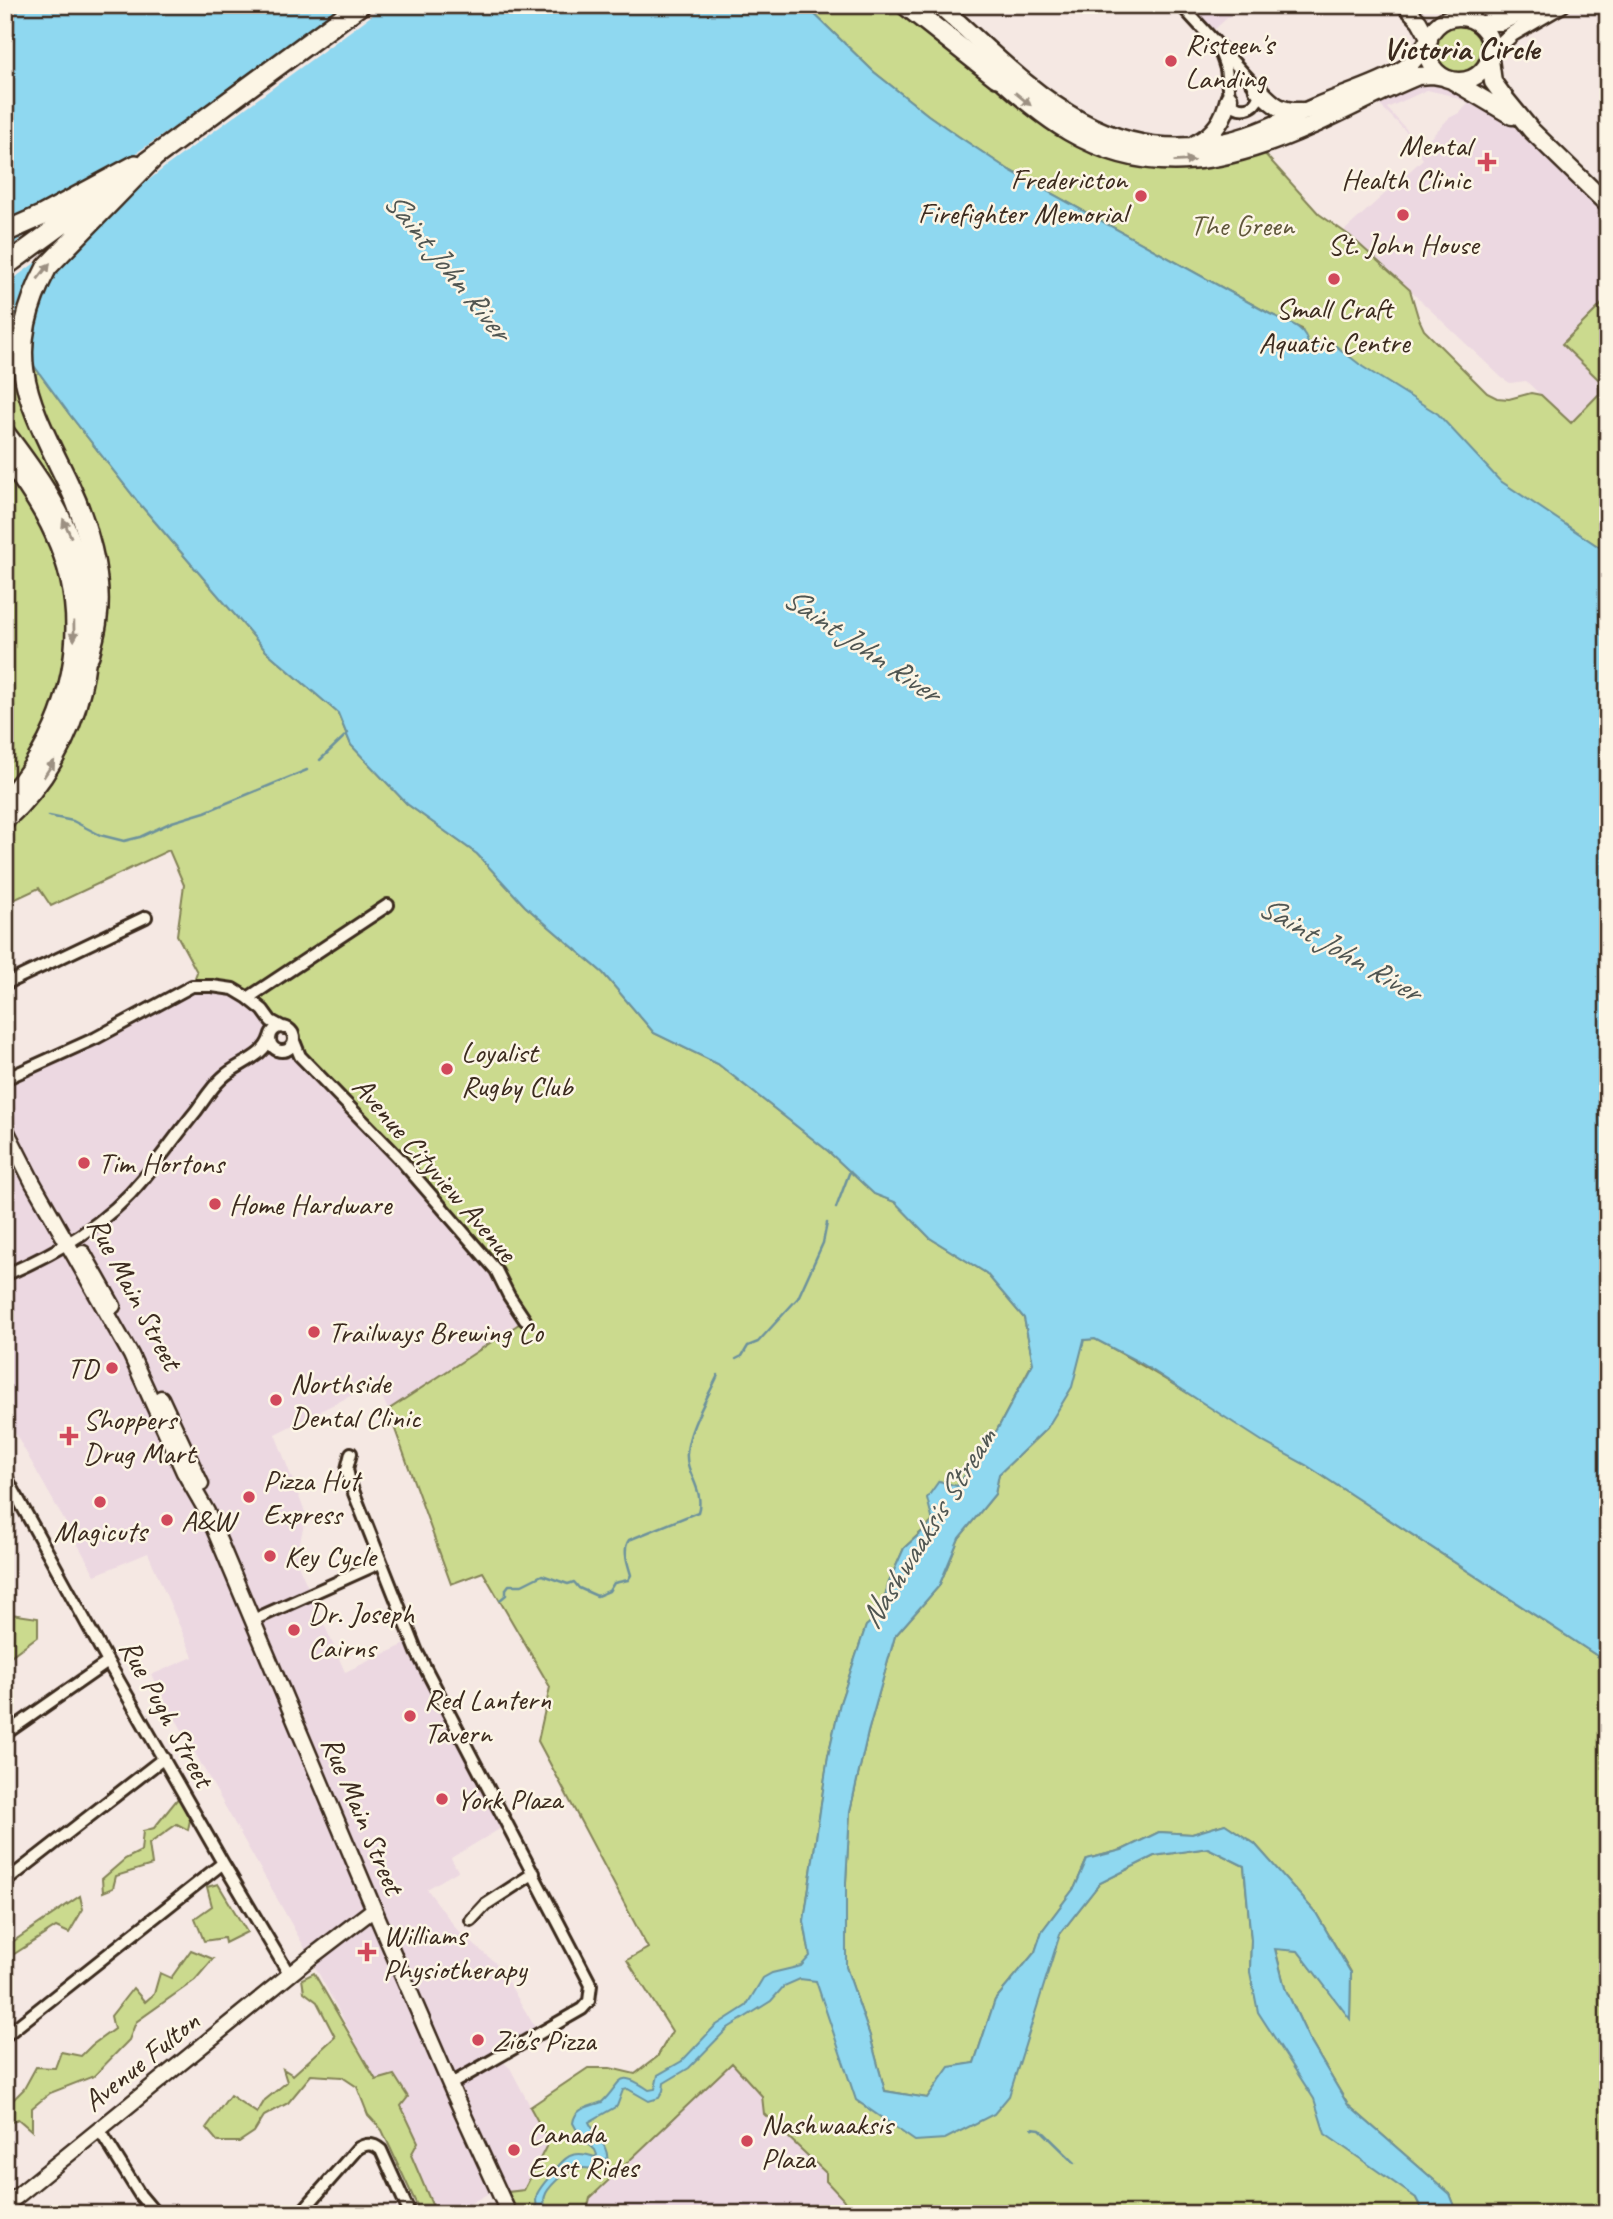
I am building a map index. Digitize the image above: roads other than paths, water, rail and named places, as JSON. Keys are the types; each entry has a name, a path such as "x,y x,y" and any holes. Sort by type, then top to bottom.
{"highway":[{"path":"5,266 360,5"},
{"path":"906,5 998,77"},
{"path":"5,232 41,216 156,155"},
{"path":"89,655 98,616 96,580 88,537 67,482 25,404 14,360 14,341 22,306 32,287 60,252 156,155"}],"main road":[{"path":"917,5 1051,121 1083,140 1117,153 1167,162 1224,158 1310,127 1382,85 1410,64 1439,24 1460,17 1477,23 1501,23 1538,5"},
{"path":"939,5 1040,93 1084,124 1134,142 1167,147 1219,143 1253,133 1307,110 1418,76 1471,79 1479,74 1490,56 1512,34 1562,5"},
{"path":"1404,5 1419,21 1429,40 1429,61 1435,70 1502,109 1531,130"},
{"path":"1466,5 1488,36 1493,82 1531,130 1608,205"},
{"path":"1472,5 1495,11 1523,5"},
{"path":"1257,88 1278,108 1287,111 1307,110"},
{"path":"1190,147 1215,130 1224,116 1229,98"},
{"path":"5,431 45,488 74,544 88,607 89,655 85,683 57,757 29,797 5,821"},
{"path":"5,457 54,534 65,567 74,624 70,674 54,729 32,767 5,800"},
{"name":"Rue Main Street","path":"5,1128 33,1183 137,1347 203,1489 207,1511 374,1909 509,2214"},
{"name":"Avenue Fulton","path":"5,2206 374,1909"}],"street":[{"path":"1181,5 1257,88 1257,102 1246,108 1238,107 1229,98 1226,71 1218,47"},
{"path":"248,998 388,905"},
{"path":"5,984 146,917"},
{"path":"5,1079 96,1038 192,986 233,989 263,1010 271,1021 293,1034 294,1041 290,1048 260,1052"},
{"path":"271,1021 271,1045 280,1051"},
{"path":"5,1275 53,1253 72,1241 128,1197 223,1077 266,1047 277,1028 284,1028"},
{"name":"Avenue Cityview Avenue","path":"294,1041 300,1056 399,1158 496,1270 525,1320"},
{"name":"Avenue Cityview Avenue","path":"280,1051 300,1056"},
{"path":"351,1453 347,1469 350,1483 418,1655 591,1985 589,2001 582,2009 451,2084"},
{"name":"Rue Pugh Street","path":"5,1475 108,1661 289,1975"},
{"path":"253,1620 380,1563"},
{"path":"7,1728 108,1661"},
{"path":"5,1882 164,1758"},
{"path":"5,2036 223,1863"},
{"path":"471,1920 485,1905 534,1873"},
{"path":"99,2129 140,2194 156,2214"},
{"path":"300,2214 357,2149 369,2144 381,2150 410,2214"}],"water":[{"path":"5,5 805,5 874,72 958,136 1009,170 1294,325 1304,333 1308,345 1336,346 1363,367 1438,414 1499,480 1608,553 1608,1663 1306,1465 1265,1443 1141,1363 1095,1339 1084,1340 1072,1387 1047,1428 999,1474 995,1494 959,1538 939,1586 895,1636 868,1732 850,1811 846,1882 846,1967 870,2036 885,2091 927,2098 949,2067 974,2063 995,2000 1035,1952 1042,1931 1075,1887 1087,1859 1122,1850 1159,1832 1192,1834 1225,1824 1255,1844 1316,1913 1351,1973 1350,2019 1298,1951 1275,1949 1285,1988 1309,2039 1348,2105 1450,2194 1458,2214 1424,2214 1416,2198 1325,2134 1314,2099 1258,2012 1250,1972 1251,1940 1244,1866 1208,1848 1154,1856 1100,1883 1060,1934 1009,2096 994,2114 945,2139 915,2141 856,2100 816,1981 800,1979 784,1986 771,2001 728,2028 689,2068 664,2083 659,2098 649,2101 628,2089 623,2090 617,2106 589,2122 604,2146 607,2162 596,2169 571,2167 545,2194 545,2207 550,2214 538,2214 537,2194 560,2163 574,2154 597,2155 580,2136 573,2123 577,2114 584,2108 602,2102 621,2080 631,2080 649,2090 655,2089 658,2075 682,2061 715,2026 746,2006 763,1978 801,1966 810,1956 804,1921 828,1756 840,1703 866,1626 880,1614 889,1582 904,1548 933,1522 927,1498 939,1481 957,1486 997,1430 1033,1363 1024,1318 986,1273 930,1238 895,1202 874,1194 828,1151 718,1064 654,1033 603,973 525,906 477,854 407,804 351,745 338,713 266,651 138,502 70,415 5,326"}],"waterway":[{"path":"320,760 348,733"},
{"path":"49,816 73,821 100,835 124,841 205,812 307,770"},
{"path":"836,1208 850,1171"},
{"path":"736,1359 742,1356 748,1346 758,1342 798,1298 823,1243 827,1223"},
{"path":"500,1600 506,1595 509,1585 522,1585 542,1575 568,1584 574,1582 579,1588 597,1596 609,1591 614,1583 628,1580 631,1575 626,1553 629,1540 698,1512 699,1496 687,1460 688,1444 718,1375"},
{"path":"1032,2128 1040,2129 1075,2163"}],"place":[{"name":"Risteen's Landing","path":"1171,61"},
{"name":"Mental Health Clinic","path":"1487,162"},
{"name":"Fredericton Firefighter Memorial","path":"1141,196"},
{"name":"St. John House","path":"1403,215"},
{"name":"Small Craft Aquatic Centre","path":"1334,279"},
{"name":"Loyalist Rugby Club","path":"447,1069"},
{"name":"Tim Hortons","path":"84,1163"},
{"name":"Home Hardware","path":"215,1204"},
{"name":"Trailways Brewing Co","path":"314,1332"},
{"name":"TD","path":"112,1368"},
{"name":"Northside Dental Clinic","path":"276,1400"},
{"name":"Shoppers Drug Mart","path":"69,1436"},
{"name":"Pizza Hut Express","path":"249,1497"},
{"name":"Magicuts","path":"100,1502"},
{"name":"A&W","path":"167,1520"},
{"name":"Key Cycle","path":"270,1556"},
{"name":"Dr. Joseph Cairns","path":"294,1630"},
{"name":"Red Lantern Tavern","path":"410,1716"},
{"name":"York Plaza","path":"442,1799"},
{"name":"Williams Physiotherapy","path":"367,1952"},
{"name":"Zio's Pizza","path":"478,2040"},
{"name":"Nashwaaksis Plaza","path":"747,2141"},
{"name":"Canada East Rides","path":"514,2150"}],"district":[{"name":"Victoria Circle","path":"1461,48"}],"park label":[{"name":"The Green","path":"1242,225"}],"water label":[{"name":"Saint John River","path":"448,265"},
{"name":"Saint John River","path":"862,644"},
{"name":"Saint John River","path":"1340,948"},
{"name":"Nashwaaksis Stream","path":"927,1528"}]}
